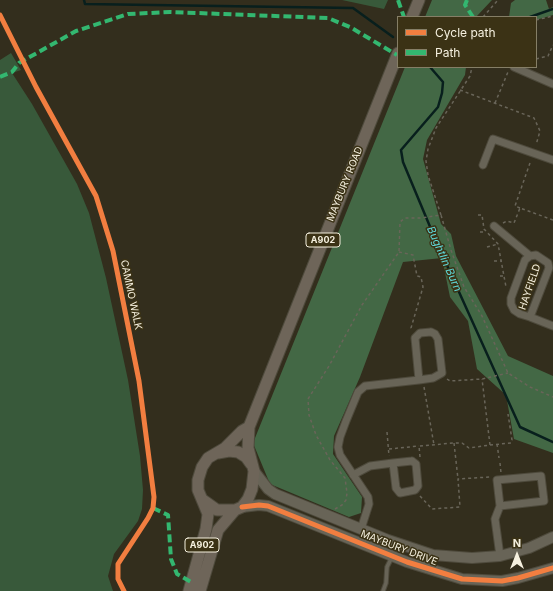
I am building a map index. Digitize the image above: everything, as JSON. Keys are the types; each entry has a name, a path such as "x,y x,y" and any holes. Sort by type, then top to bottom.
{"main road":[{"path":"412,16 419,0"},
{"name":"MAYBURY ROAD","path":"200,591 218,530 224,522 248,499 252,489 253,468 248,448 249,427 397,56"},
{"name":"MAYBURY ROAD","path":"189,591 206,529 208,514 198,490 198,480 202,467 208,458 217,453 249,427"},
{"path":"217,453 229,451 238,452 246,458 253,468"},
{"path":"203,500 217,510 238,508"}],"street":[{"path":"527,70 553,84"},
{"path":"483,165 493,139 553,160"},
{"name":"HAYFIELD","path":"494,226 530,256"},
{"name":"HAYFIELD","path":"530,317 551,260 536,255 530,256 525,260 511,298 511,304 514,310 530,317 553,326"},
{"path":"360,529 369,504 368,497 340,455 338,447 340,437 358,392 365,386 421,379 440,375 442,372 442,367 438,338 431,332 420,333 415,338 421,379"},
{"path":"353,475 370,466 392,463 412,462 416,464 418,486 415,490 400,493 396,488 392,463"},
{"name":"MAYBURY DRIVE","path":"253,468 268,489 275,494 360,529 433,555 472,558 500,556 529,548 553,537"},
{"path":"500,506 544,501 541,476 497,480 500,506 496,519 500,556"},
{"name":"MAYBURY DRIVE","path":"238,508 259,505 268,506 433,571 476,581 502,581 553,568"}],"lane":[{"path":"383,591 386,583 387,567 392,556"}],"path":[{"path":"484,16 498,0"},
{"path":"537,20 553,16"},
{"path":"537,59 548,56 553,45"},
{"path":"472,68 470,76 436,128 428,149 426,161 428,175 464,287 482,316 508,373 530,387 553,397"},
{"path":"495,103 507,73 513,68"},
{"path":"487,234 496,223 502,224 507,221 514,224 520,208 553,220"},
{"path":"478,215 482,214 485,232 498,244 505,276 506,295 511,298"},
{"path":"328,515 331,511 342,505 346,500 347,493 345,478 330,460 316,435 309,415 308,398 329,366 362,305 399,252 400,222 404,218 421,218 441,215"},
{"path":"480,232 485,232"},
{"path":"487,247 498,244"},
{"path":"399,252 413,255 417,276 421,277 423,287 410,328 415,338"},
{"path":"494,262 502,261"},
{"path":"500,276 505,276"},
{"path":"440,375 450,381 482,379 508,373"},
{"path":"421,379 434,445"},
{"path":"482,379 490,445"},
{"path":"389,448 462,443 469,448 511,443 512,440 508,414"},
{"path":"387,432 392,463"},
{"path":"415,490 432,509 460,507 454,443"},
{"path":"497,444 499,458"},
{"path":"416,464 420,457 419,446"},
{"path":"458,479 489,477 497,480"}],"green space":[{"path":"342,0 388,0 384,9"},
{"path":"432,0 492,0 477,16 425,16"},
{"path":"515,0 546,0 549,9 553,7 553,15 537,20 537,16 509,16 511,3"},
{"path":"11,53 21,70 12,73 32,104 77,184 89,213 106,278 128,380 140,456 143,490 142,509 138,521 114,554 108,576 113,591 0,591 0,60"},
{"path":"405,68 466,68 465,75 427,140 423,159 441,224 451,234 456,256 508,356 553,376 553,453 514,439 506,395 477,369 468,321 450,297 442,258 403,262 360,377 334,436 333,454 362,497 361,513 349,517 270,484 253,443"}],"waterway":[{"name":"Bughtlin Burn","path":"84,0 85,4 353,8 393,37"},
{"path":"533,16 553,9"},
{"name":"Bughtlin Burn","path":"431,68 443,82 438,107 401,150 403,162 436,241 520,427 553,442"}],"marked path":[{"path":"398,0 404,16"},
{"path":"467,0 465,5 472,16"},
{"path":"0,77 12,72 19,63 76,31 128,14 170,12 328,18 350,27 397,55"},
{"path":"153,508 168,515 171,559 177,574 191,582"}],"cycle path":[{"name":"CAMMO WALK","path":"0,15 36,87 96,196 113,251 139,381 154,497 153,508 148,518 118,564 118,579 124,591"},
{"path":"242,507 259,505 268,506 407,562 462,579 502,581 553,568"}]}
